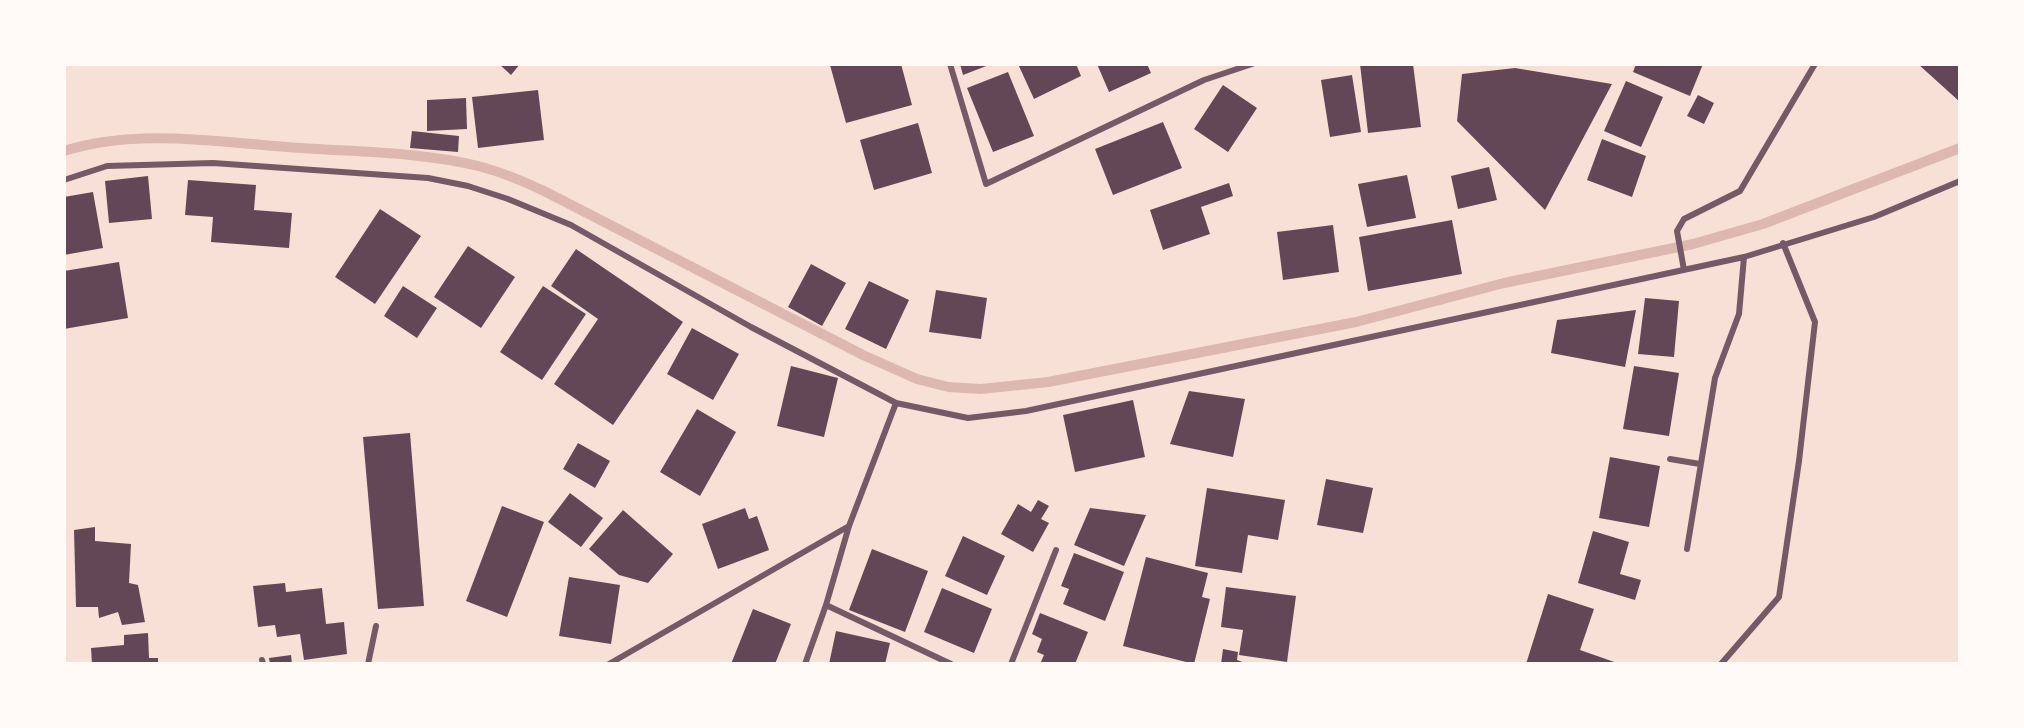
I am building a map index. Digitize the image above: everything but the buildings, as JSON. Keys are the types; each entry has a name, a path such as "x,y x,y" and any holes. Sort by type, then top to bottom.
{"street":[{"path":"950,64 986,183 1204,80 1252,64"},
{"path":"1684,270 1677,231 1684,219 1740,190 1815,64"},
{"path":"64,180 107,166 213,163 428,178 468,186 508,199 571,225 751,327 896,403 968,418 1026,411 1744,257 1874,217 1959,181"},
{"path":"1720,663 1779,597 1799,461 1815,322 1784,243"},
{"path":"1687,549 1715,378 1739,314 1744,257"},
{"path":"805,663 826,605 849,526 896,403"},
{"path":"1670,459 1700,464"},
{"path":"609,663 849,526"},
{"path":"1011,663 1056,550"},
{"path":"826,605 951,663"},
{"path":"368,663 376,626"}],"waterway":[{"path":"64,151 121,140 151,138 212,140 412,155 478,166 512,177 546,192 863,355 917,379 948,387 981,389 1048,382 1356,322 1504,283 1693,244 1763,224 1960,148"}]}
